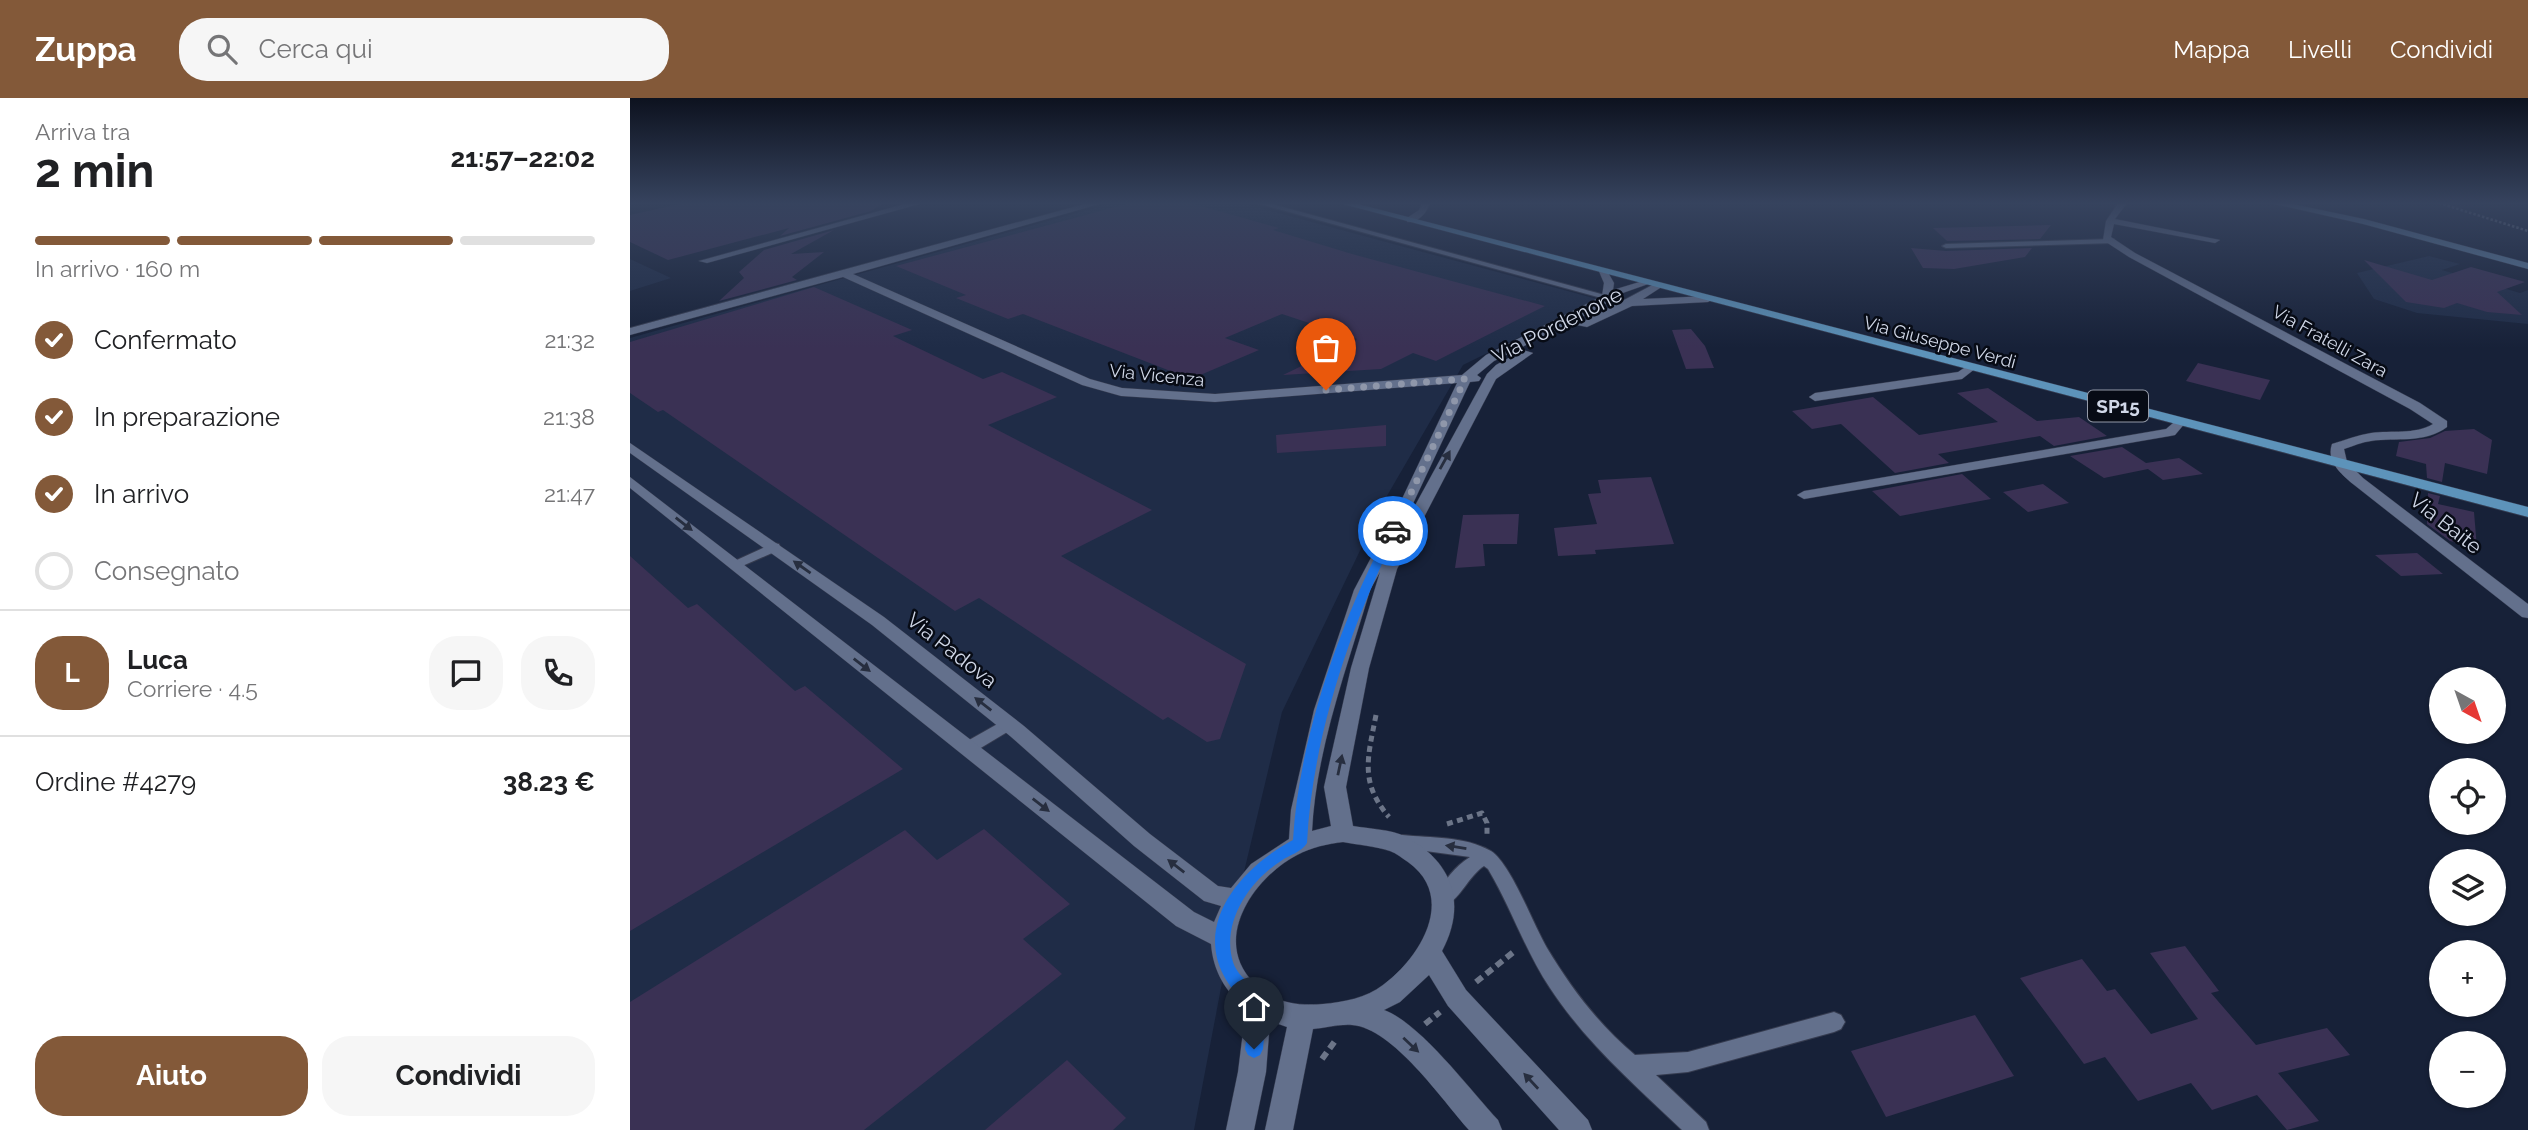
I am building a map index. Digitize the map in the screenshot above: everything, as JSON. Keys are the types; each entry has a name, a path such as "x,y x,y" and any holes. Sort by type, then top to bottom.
{"main road":[{"name":"Via Giuseppe Verdi","path":"1527,251 2528,512"}],"street":[{"path":"704,261 740,251"},
{"path":"630,332 923,251"},
{"name":"Via Fratelli Zara","path":"2129,251 2442,424 2436,430 2367,437 2337,447 2340,464"},
{"path":"2473,251 2528,266"},
{"path":"1602,271 1609,283 1607,297"},
{"name":"Via Vicenza","path":"843,273 1086,382 1121,392 1215,398 1491,377"},
{"name":"Via Pordenone","path":"1343,832 1335,787 1360,668 1389,569 1465,379 1490,358 1596,306 1607,297 1651,284"},
{"name":"Via Pordenone","path":"1300,843 1302,810 1324,710 1362,590 1491,377 1514,359 1630,303 1651,284"},
{"path":"1630,303 1708,299"},
{"path":"1815,397 1962,375 1970,368"},
{"path":"1804,495 2170,432 2179,422"},
{"name":"Via Padova","path":"630,447 878,621 1008,724 1142,840 1212,894 1234,899"},
{"name":"Via Baite","path":"2340,464 2358,481 2528,613"},
{"path":"630,481 1185,919 1222,938"},
{"path":"1343,832 1402,833 1437,875 1444,897 1443,926 1430,955 1411,979 1384,999 1352,1013 1303,1018 1279,1013 1259,1004 1238,986 1225,964 1222,938 1234,899 1252,877 1274,857 1300,843 1343,832"},
{"path":"1430,955 1457,998 1578,1130"},
{"path":"1240,1130 1252,1072 1259,1004"},
{"path":"1352,1013 1385,1023 1406,1040 1488,1130"},
{"path":"1279,1130 1303,1018"}],"lane":[{"path":"1437,251 1630,303"},
{"path":"735,564 774,547"},
{"path":"968,748 1008,724"},
{"path":"1402,833 1471,849 1494,864 1572,1007 1603,1044 1631,1066 1698,1130"},
{"path":"1444,897 1460,876 1479,859 1487,858"},
{"path":"1631,1066 1688,1062 1834,1022"}],"path":[{"path":"1377,707 1366,775 1369,793 1402,833"},
{"path":"1434,828 1482,813 1487,822 1487,858"},
{"path":"1467,976 1472,985"}],"shaded area":[{"path":"941,251 1420,251 1597,299 1463,365 1384,501 1282,712 1239,893 1194,1130 630,1130 630,338"},
{"path":"2429,256 2460,264 2442,270 2520,293 2528,290 2528,324 2417,313 2374,299 2357,273"},
{"path":"630,259 671,278 630,291"}],"building":[{"path":"649,251 701,251 668,260"},
{"path":"763,251 796,251 791,254 824,252 792,277 797,280 719,301 744,278 739,272"},
{"path":"951,251 1343,251 1545,306 1436,361 1413,353 1381,369 1283,375 1357,339 1282,314 1225,338 1259,350 1191,379 1023,314 1008,319 956,298 966,295 896,266"},
{"path":"1913,251 2030,251 2025,257 1954,269 1923,268"},
{"path":"2364,260 2432,280 2471,267 2525,282 2497,292 2522,315 2487,312 2457,303 2444,308 2406,302"},
{"path":"814,287 912,330 893,336 983,379 1002,372 1057,397 988,425 1152,510 1061,556 1246,664 1220,739 1207,742 1168,717 1163,720 979,598 955,611 663,410 658,412 630,393 630,342"},
{"path":"1691,329 1705,346 1714,368 1686,369 1672,330"},
{"path":"2198,363 2270,380 2260,400 2186,381"},
{"path":"1988,388 2037,421 2079,417 2107,436 2054,446 2040,436 1938,454 1949,463 1895,473 1841,424 1812,429 1792,411 1873,397 1919,435 1998,422 1957,393"},
{"path":"1386,425 1386,446 1277,453 1276,435"},
{"path":"2474,429 2492,440 2487,474 2445,463 2442,482 2427,478 2426,464 2396,456 2399,442 2430,438 2445,431"},
{"path":"2122,447 2146,463 2179,458 2203,474 2163,480 2148,469 2104,478 2070,456"},
{"path":"1962,474 1991,499 1900,516 1872,491"},
{"path":"1651,477 1674,544 1595,550 1596,554 1558,556 1554,528 1597,524 1588,494 1601,493 1598,480"},
{"path":"2043,484 2069,503 2028,512 2003,492"},
{"path":"2428,493 2440,496 2438,504 2474,512 2477,548 2450,541 2427,524"},
{"path":"1519,514 1517,544 1483,544 1485,566 1455,568 1463,515"},
{"path":"2417,553 2443,574 2401,576 2375,555"},
{"path":"630,556 688,608 697,604 795,691 805,686 903,769 630,931"},
{"path":"984,829 1070,904 1023,939 1062,974 864,1130 630,1130 630,1002 905,830 937,860"},
{"path":"2185,946 2219,991 2211,993 2256,1045 2327,1028 2350,1055 2278,1073 2319,1121 2287,1130 2257,1095 2212,1110 2191,1083 2138,1101 2105,1057 2084,1064 2020,978 2082,959 2107,991 2115,989 2151,1034 2198,1019 2150,953"},
{"path":"1975,1015 2014,1076 1886,1117 1851,1051"},
{"path":"1067,1060 1126,1118 1113,1130 985,1130"}],"way so far":[{"path":"1326,390 1465,379 1393,531"}],"route":[{"path":"1254,1049 1259,1004 1238,986 1225,964 1222,938 1226,919 1234,899 1252,877 1274,857 1300,843 1302,810 1324,710 1362,590 1393,531"}]}
